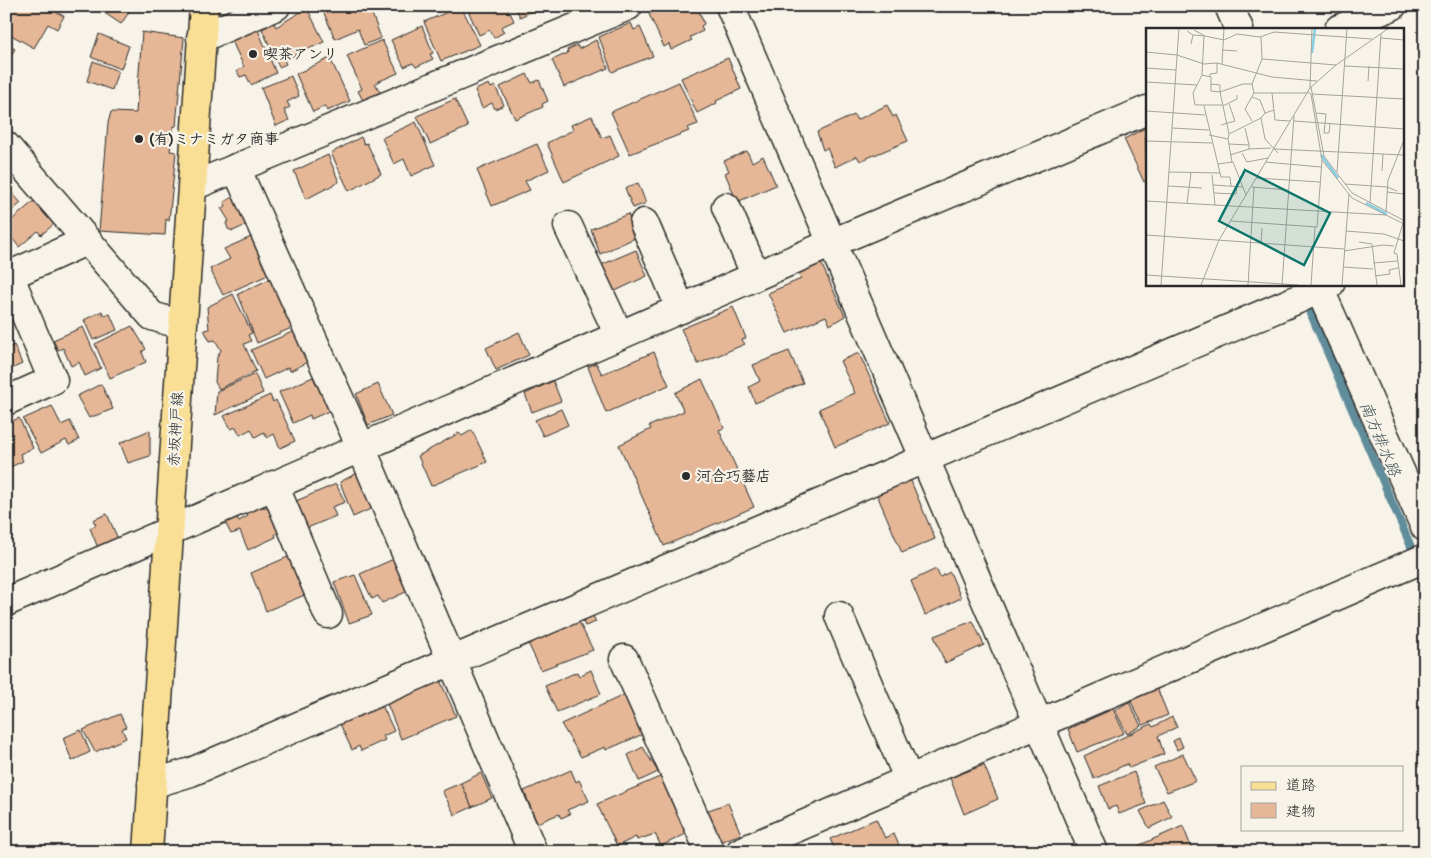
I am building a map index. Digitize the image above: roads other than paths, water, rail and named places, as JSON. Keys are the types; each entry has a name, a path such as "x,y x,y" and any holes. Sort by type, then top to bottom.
{"main road":[{"name":"赤坂神戸線","path":"148,852 204,6"}],"street":[{"path":"202,38 276,6"},
{"path":"193,186 628,6"},
{"path":"730,6 926,456 1094,852"},
{"path":"1229,6 1239,28"},
{"path":"1341,28 1392,6"},
{"path":"6,602 832,243 1146,110"},
{"path":"6,146 152,316 182,325"},
{"path":"236,168 361,447 533,852"},
{"path":"726,207 756,276"},
{"path":"644,223 681,309"},
{"path":"568,226 619,335"},
{"path":"6,401 53,380 8,276 86,241"},
{"path":"152,784 191,772 926,456 1325,287 1425,527"},
{"path":"274,485 328,614"},
{"path":"740,852 1413,564"},
{"path":"839,616 909,780"},
{"path":"624,659 710,852"}],"waterway":[{"name":"南方排水路","path":"1309,310 1425,579"}],"place":[{"name":"喫茶アンリ","path":"253,54"},
{"name":"(有)ミナミガタ商事","path":"139,139"},
{"name":"河合巧藝店","path":"686,476"}]}
